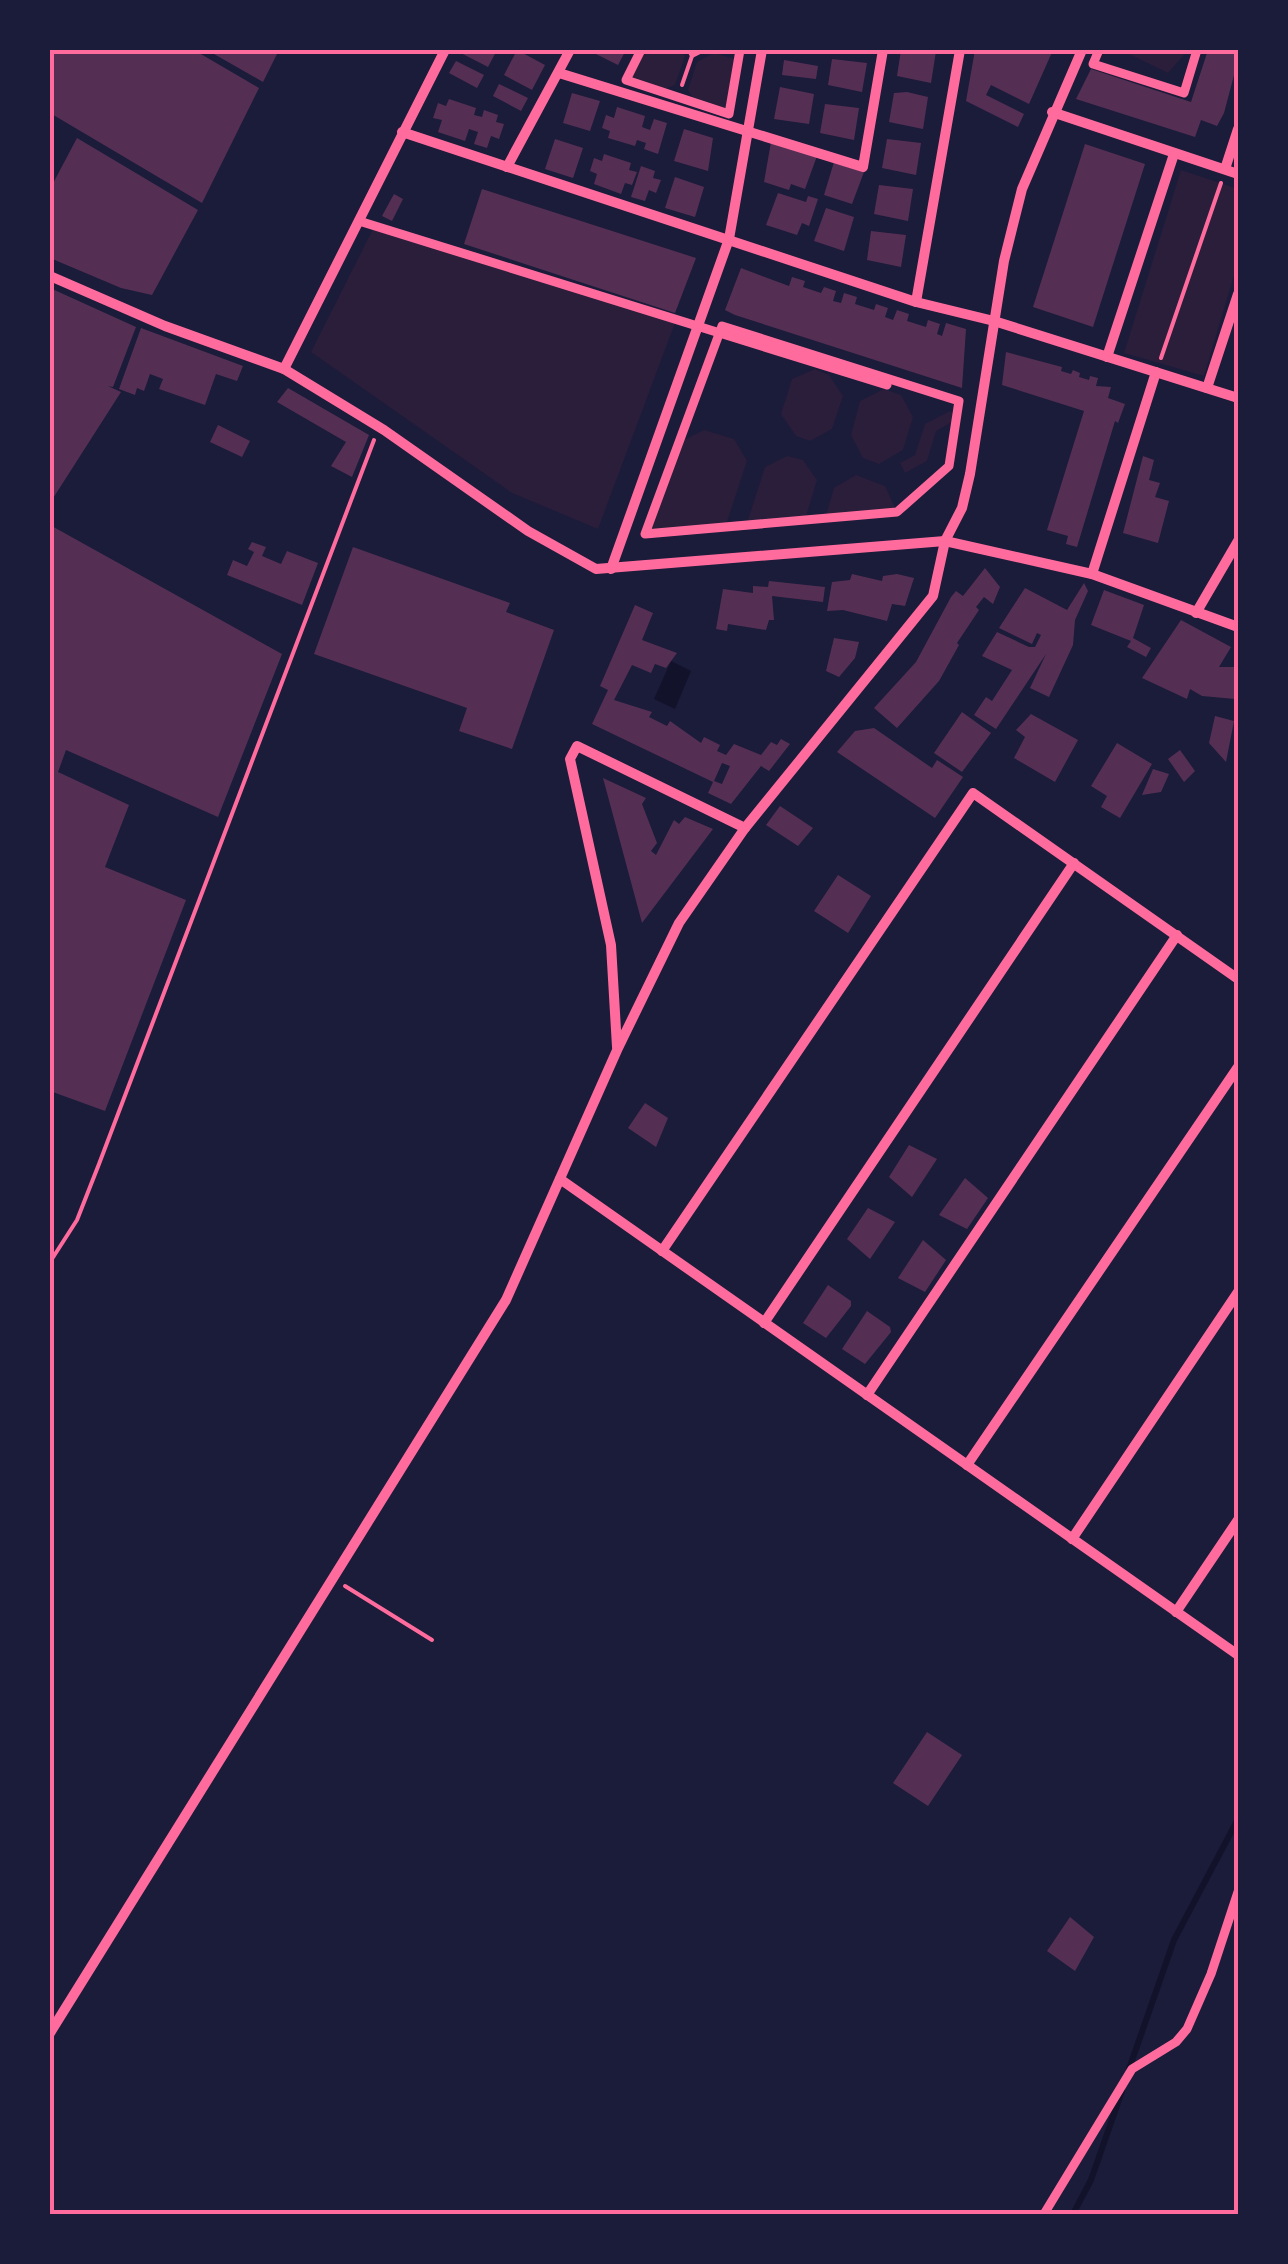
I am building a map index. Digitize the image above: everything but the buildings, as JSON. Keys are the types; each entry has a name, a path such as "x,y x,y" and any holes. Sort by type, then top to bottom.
{"street":[{"path":"284,369 445,50"},
{"path":"507,167 570,50"},
{"path":"642,50 626,80 729,114 740,50"},
{"path":"611,569 729,239 762,50"},
{"path":"558,73 863,167 883,50"},
{"path":"916,302 960,50"},
{"path":"50,2033 506,1300 618,1048 679,923 744,828 933,596 945,542 962,508 1022,189 1082,50"},
{"path":"1099,50 1092,64 1184,94 1198,50"},
{"path":"1052,112 1238,174"},
{"path":"1226,170 1238,128"},
{"path":"402,132 916,302 994,322 1238,398"},
{"path":"1107,357 1174,154"},
{"path":"360,221 981,414"},
{"path":"50,276 164,326 284,369 379,427 528,532 596,569 945,542 1092,574 1238,627"},
{"path":"1207,388 1238,294"},
{"path":"719,333 646,534 897,512 949,466 958,407"},
{"path":"1092,574 1156,372"},
{"path":"1196,613 1238,542"},
{"path":"618,1048 611,945 570,759 577,746 744,828"},
{"path":"662,1251 974,794 1238,979"},
{"path":"764,1323 1074,863"},
{"path":"868,1395 1176,935"},
{"path":"968,1465 1238,1068"},
{"path":"560,1179 1238,1656"},
{"path":"1072,1539 1238,1292"},
{"path":"1176,1612 1238,1520"},
{"path":"1044,2214 1134,2066 1173,2044 1187,2029 1211,1974 1238,1892"}],"path":[{"path":"688,50 692,56 704,50"},
{"path":"1156,372 1226,170"},
{"path":"50,1262 77,1220 100,1164 379,427"},
{"path":"333,1578 432,1640"}],"shaded area":[{"path":"641,50 680,50 685,56 675,85 659,91 626,80"},
{"path":"1121,50 1188,50 1168,73"},
{"path":"714,53 738,60 729,114 696,103 688,90 697,62"},
{"path":"1181,170 1238,189 1238,262 1204,376 1124,353"},
{"path":"373,229 675,323 598,529 512,493 311,352"},
{"path":"815,369 829,375 843,396 832,429 810,441 796,436 781,414 792,379"},
{"path":"884,389 901,395 913,417 903,450 879,464 863,458 851,435 860,401"},
{"path":"950,411 959,418 936,431 927,461 905,473 900,463 915,455 925,424"},
{"path":"704,430 734,439 747,461 725,528 646,534 680,442"},
{"path":"787,456 803,460 817,480 805,520 746,526 765,467"},
{"path":"856,475 885,486 897,512 825,519 834,488"},
{"path":"671,661 691,671 675,709 654,699"}],"waterway":[{"path":"1129,2069 1174,1940 1238,1819"},
{"path":"1073,2214 1091,2180 1122,2091"}]}
